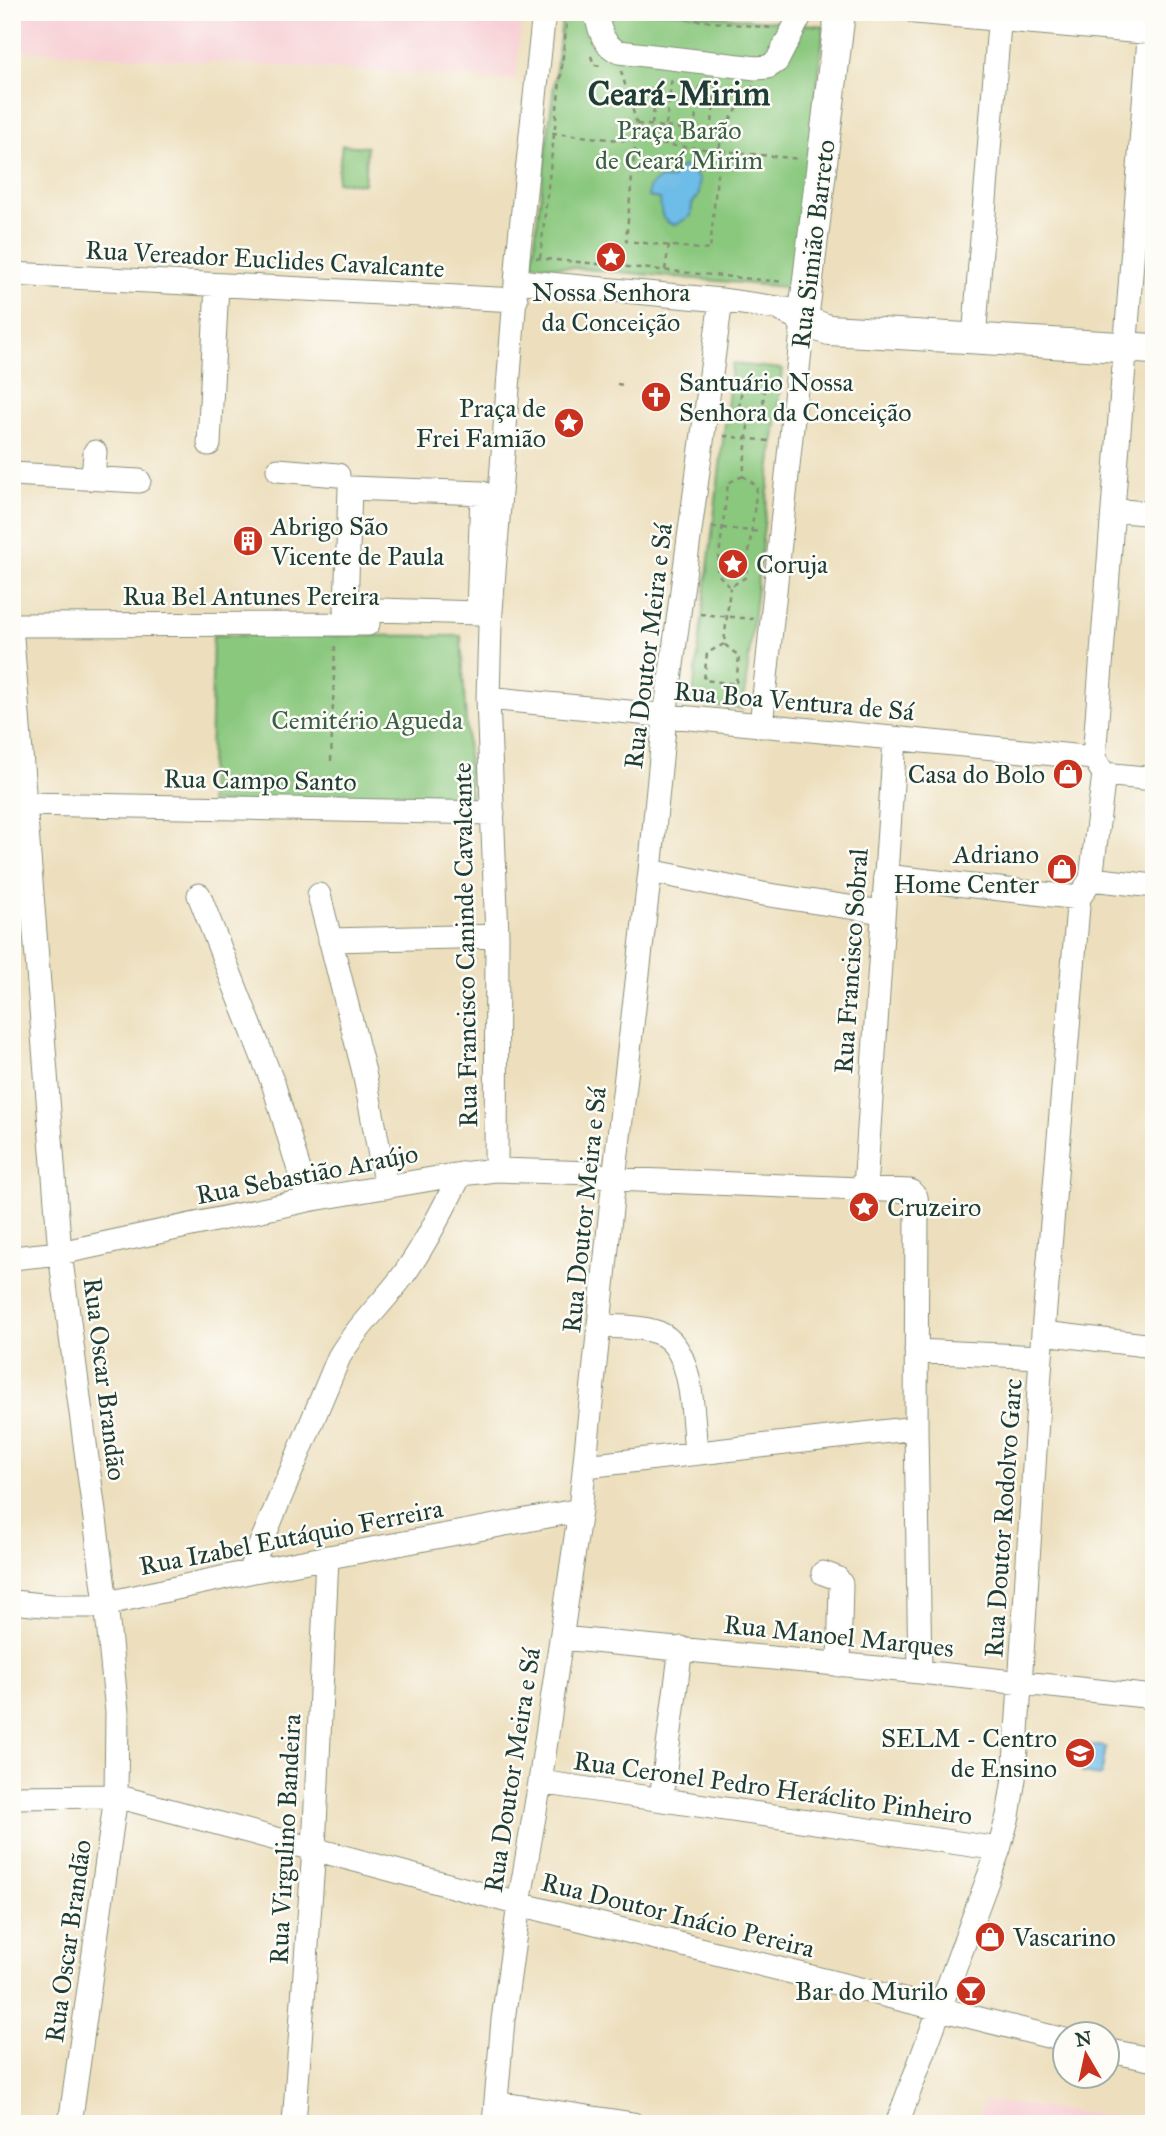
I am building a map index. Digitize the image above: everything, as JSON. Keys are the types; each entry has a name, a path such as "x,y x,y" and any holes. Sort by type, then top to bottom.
{"main road":[{"name":"Rua Simião Barreto","path":"795,313 840,14"},
{"path":"795,313 975,330 1140,340"}],"street":[{"name":"Rua Francisco Caninde Cavalcante","path":"496,1170 497,936 488,698 490,624 516,290 544,12"},
{"path":"595,12 604,39 610,48 619,52 757,68 768,67 777,61 798,18 840,14"},
{"path":"915,12 1152,26"},
{"path":"975,330 1000,17"},
{"name":"Rua Doutor Rodolvo Garc","path":"897,2124 999,1849 1014,1779 1043,1333 1099,766 1113,510 1140,340 1152,26"},
{"name":"Rua Vereador Euclides Cavalcante","path":"12,274 217,285 516,290 721,300 795,313"},
{"path":"209,444 217,285"},
{"name":"Rua Doutor Meira e Sá","path":"495,2114 503,2020 519,1904 540,1782 586,1466 614,1179 665,716 721,300"},
{"name":"Rua Simião Barreto","path":"761,726 791,443 795,313"},
{"path":"93,478 95,452"},
{"path":"278,470 344,482 482,494 478,613 346,609 344,482"},
{"path":"12,474 139,481"},
{"path":"344,482 500,485"},
{"path":"332,624 344,482"},
{"path":"1113,510 1154,514"},
{"name":"Rua Bel Antunes Pereira","path":"12,625 490,624"},
{"name":"Rua Oscar Brandão","path":"12,638 60,1253 106,1604 117,1712 117,1796 70,2124"},
{"name":"Rua Boa Ventura de Sá","path":"488,698 895,738 1099,766 1154,779"},
{"name":"Rua Francisco Sobral","path":"865,1188 895,738"},
{"name":"Rua Campo Santo","path":"25,804 493,813"},
{"path":"650,871 763,894 882,912"},
{"path":"885,876 1085,888 1154,886"},
{"path":"199,895 274,1086 308,1200"},
{"path":"318,895 364,1072 386,1187"},
{"path":"330,940 497,936"},
{"name":"Rua Sebastião Araújo","path":"12,1258 60,1253 308,1200 496,1170 593,1173 614,1179 904,1190 914,1194 917,1205 916,1351"},
{"path":"249,1572 339,1357 354,1333 414,1260 461,1174"},
{"path":"600,1326 651,1331 674,1343 680,1352 689,1383 696,1452"},
{"path":"1043,1333 1154,1346"},
{"path":"920,1672 916,1351 1041,1357"},
{"path":"586,1466 916,1428"},
{"name":"Rua Izabel Eutáquio Ferreira","path":"12,1602 75,1607 106,1604 249,1572 580,1510"},
{"name":"Rua Virgulino Bandeira","path":"294,2124 314,1849 327,1557"},
{"path":"823,1573 837,1578 841,1584 839,1665"},
{"name":"Rua Manoel Marques","path":"561,1638 1154,1697"},
{"path":"661,1799 681,1648"},
{"name":"Rua Ceronel Pedro Heráclito Pinheiro","path":"540,1782 999,1849"},
{"name":"Rua Doutor Inácio Pereira","path":"12,1797 117,1796 519,1904 1050,2037"},
{"path":"1120,2053 1154,2060"},
{"path":"495,2114 633,2124"}],"path":[{"path":"568,12 540,258 788,282"},
{"path":"616,12 798,18"},
{"path":"620,68 636,124 626,241 669,246 710,250 721,134 755,82"},
{"path":"652,125 659,72"},
{"path":"666,127 672,73"},
{"path":"624,82 629,75"},
{"path":"694,130 700,76"},
{"path":"711,132 717,78"},
{"path":"636,124 721,134"},
{"path":"554,133 803,159"},
{"path":"665,270 669,246"},
{"path":"617,384 623,385"},
{"path":"741,388 764,390 762,409 749,416 739,408 741,388"},
{"path":"743,475 749,416"},
{"path":"703,434 791,443"},
{"path":"724,644 730,587 717,573 722,528 728,483 743,475"},
{"path":"730,587 746,578 752,531 757,486 743,475"},
{"path":"691,524 781,535"},
{"path":"679,612 772,621"},
{"path":"331,761 335,635 332,624"},
{"path":"724,644 738,656 736,684 704,680 707,653 724,644"}],"shaded area":[{"path":"12,12 523,12 515,80 12,50"},
{"path":"984,2101 1147,2120 1146,2124 975,2124"}],"green space":[{"name":"Praça Barão de Ceará Mirim","path":"563,12 673,12 824,26 795,288 532,264"},
{"path":"342,145 367,147 364,184 337,182"},
{"path":"732,364 782,369 743,709 692,704"},
{"name":"Cemitério Agueda","path":"213,635 461,636 471,808 209,802"}],"water":[{"path":"684,166 690,167 699,180 699,195 692,204 691,216 675,225 664,219 660,199 648,197 649,187 659,179 672,179 674,172"},
{"path":"1086,1744 1106,1747 1101,1776 1082,1773"}],"place":[{"name":"Nossa Senhora da Conceição","path":"611,257"},
{"name":"Santuário Nossa Senhora da Conceição","path":"656,397"},
{"name":"Praça de Frei Famião","path":"569,423"},
{"name":"Abrigo São Vicente de Paula","path":"248,541"},
{"name":"Coruja","path":"733,564"},
{"name":"Casa do Bolo","path":"1068,774"},
{"name":"Adriano Home Center","path":"1062,869"},
{"name":"Cruzeiro","path":"864,1207"},
{"name":"SELM - Centro de Ensino","path":"1080,1753"},
{"name":"Vascarino","path":"990,1937"},
{"name":"Bar do Murilo","path":"971,1991"}],"district":[{"name":"Ceará-Mirim","path":"679,93"}]}
